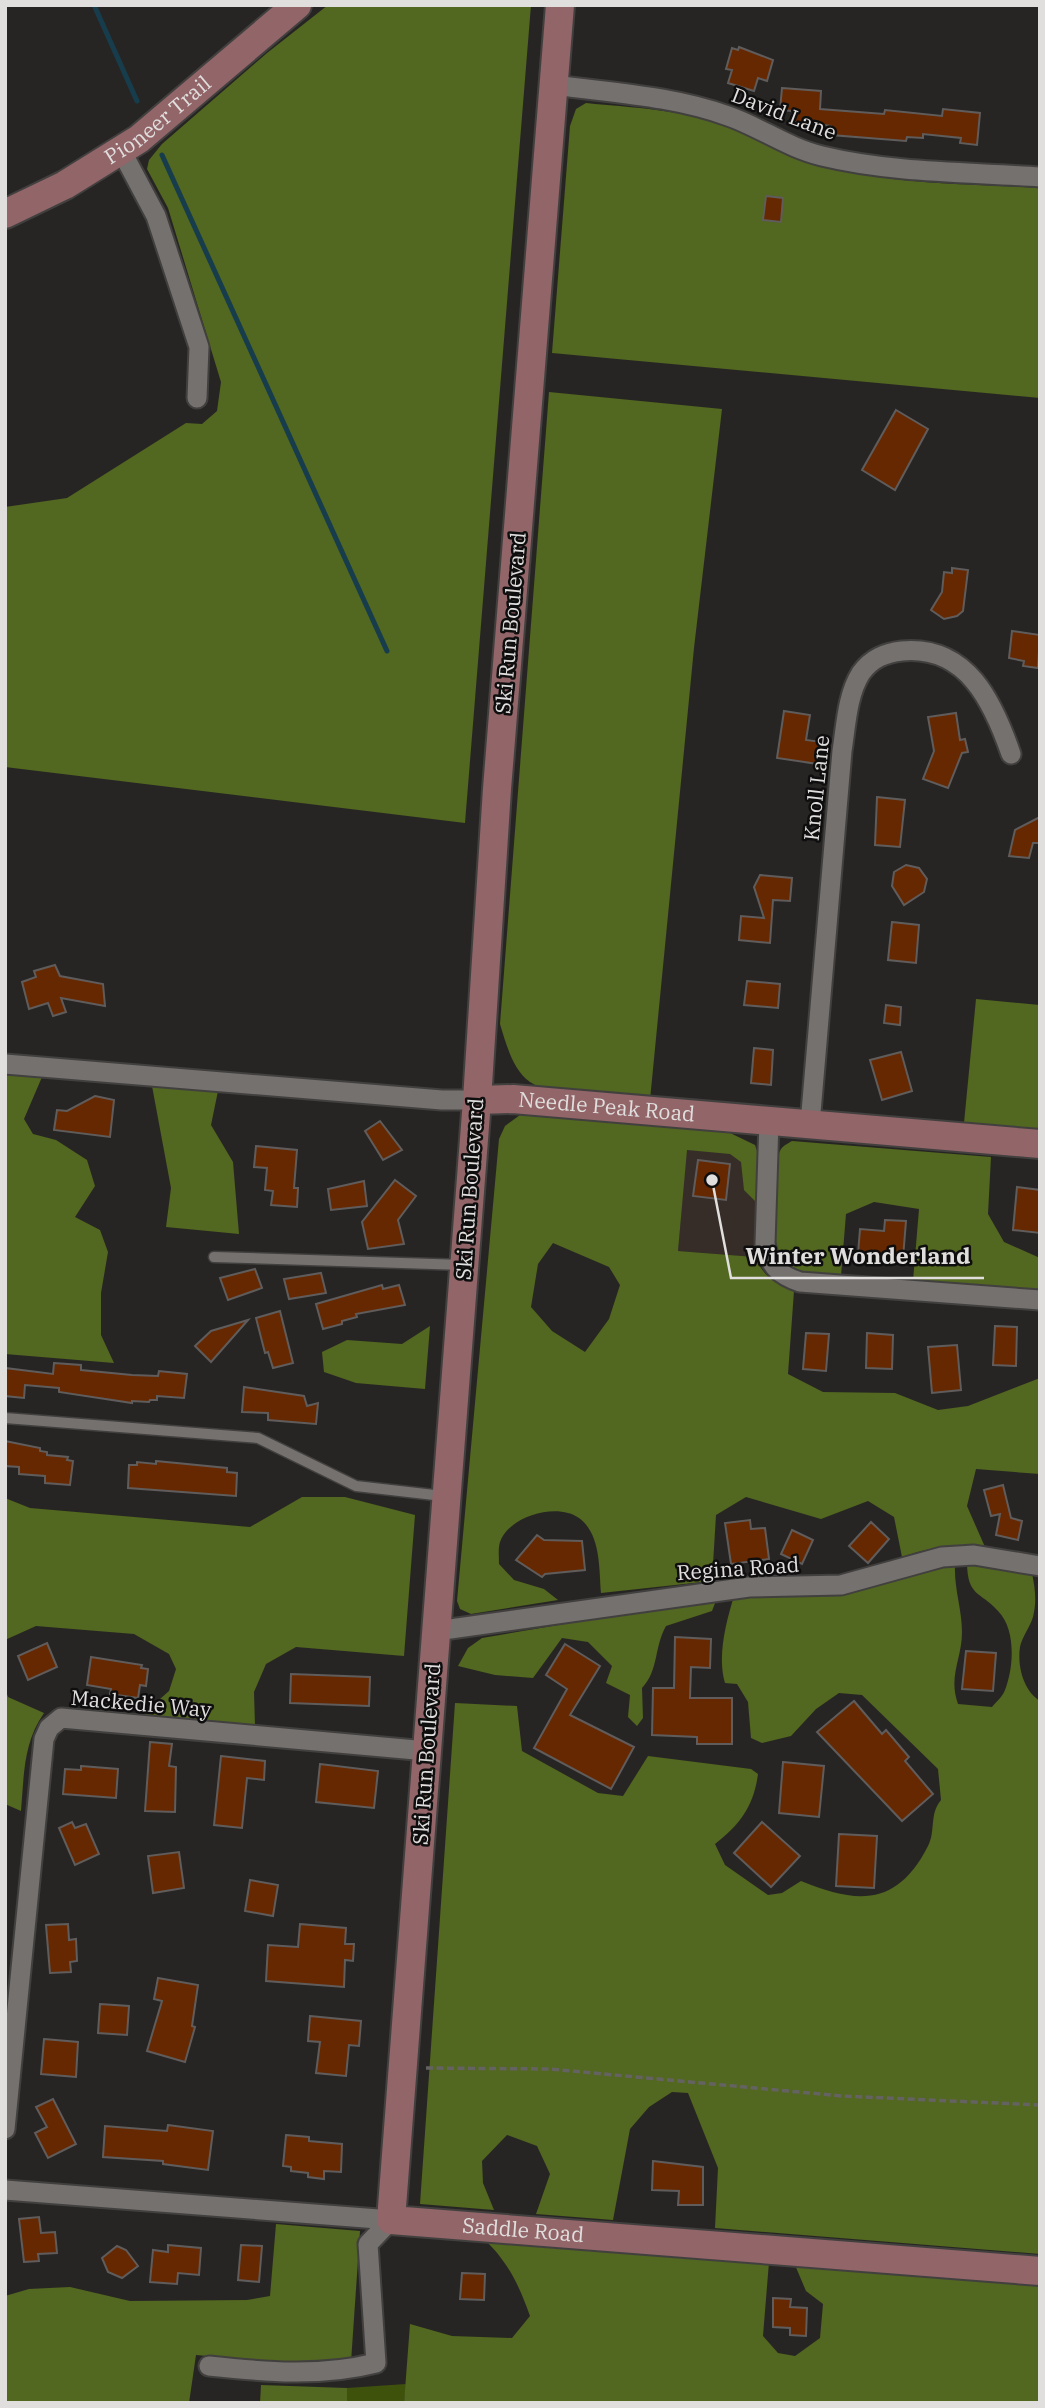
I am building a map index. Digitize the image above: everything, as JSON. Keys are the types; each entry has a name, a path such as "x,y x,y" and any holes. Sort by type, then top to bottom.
{"street":[{"name":"Pioneer Trail","path":"5,214 65,185 121,152 161,123 297,5"},
{"name":"Ski Run Boulevard","path":"391,2220 477,1100 498,775 560,5"},
{"name":"David Lane","path":"555,85 678,102 730,116 774,138 821,156 872,164 1040,177"},
{"path":"121,152 156,216 199,347 197,398"},
{"name":"Knoll Lane","path":"810,1124 842,751 849,704 862,673 883,653 917,650 946,656 972,674 978,683 996,711 1011,754"},
{"name":"Needle Peak Road","path":"5,1064 442,1100 513,1099 1040,1144"},
{"path":"769,1121 765,1244 768,1259 781,1275 800,1282 1040,1300"},
{"name":"Regina Road","path":"436,1631 708,1591 749,1587 841,1585 942,1557 974,1555 1040,1566"},
{"name":"Mackedie Way","path":"5,2129 36,1796 44,1739 49,1728 61,1718 427,1751"},
{"name":"Saddle Road","path":"5,2190 1040,2271"},
{"path":"209,2367 268,2373 342,2372 376,2363 368,2244 391,2220"}],"lane":[{"path":"215,1257 464,1265"},
{"path":"5,1418 258,1438 356,1486 447,1496"}],"path":[{"path":"403,2067 550,2069 842,2096 1040,2105"}],"shaded area":[{"path":"688,1130 728,1132 755,1145 759,1157 755,1257 678,1251"}],"green space":[{"path":"328,5 531,5 465,823 5,767 5,507 67,498 186,423 202,424 217,411 221,382 168,208 147,169 149,160 162,144 267,53"},
{"path":"586,103 694,116 810,161 863,174 938,183 1040,188 1040,398 552,353 570,126 576,109"},
{"path":"549,392 722,409 694,648 650,1100 554,1091 530,1082 514,1063 500,1024"},
{"path":"976,999 1040,1005 1040,1129 964,1123"},
{"path":"5,1074 42,1077 24,1119 33,1134 56,1140 87,1160 95,1186 75,1217 100,1230 108,1252 101,1293 101,1335 114,1363 5,1354"},
{"path":"152,1086 218,1091 211,1125 233,1162 239,1234 166,1227 171,1188"},
{"path":"520,1115 728,1132 755,1145 759,1157 757,1203 744,1190 741,1162 730,1154 687,1150 678,1251 755,1257 770,1278 794,1291 788,1374 823,1392 895,1393 938,1410 968,1406 1040,1378 1040,1474 976,1469 967,1506 985,1547 943,1547 902,1557 894,1517 868,1501 821,1519 746,1497 716,1515 712,1581 601,1593 595,1542 586,1525 570,1513 547,1512 523,1519 505,1533 499,1544 499,1564 514,1580 544,1589 558,1600 471,1614 460,1609 457,1601 499,1139 505,1126","holes":["553,1243 609,1267 620,1285 609,1319 585,1352 552,1331 531,1307 538,1264"]},
{"path":"792,1141 991,1157 988,1214 1004,1242 1040,1258 1040,1291 913,1281 919,1209 874,1202 846,1214 841,1276 807,1273 788,1267 777,1245 773,1193 780,1151"},
{"path":"430,1326 425,1389 356,1383 324,1372 322,1352 347,1340 402,1344"},
{"path":"302,1497 345,1497 415,1515 404,1656 296,1647 266,1664 254,1692 255,1726 142,1715 169,1691 176,1669 169,1654 134,1634 36,1626 5,1640 5,1498 30,1508 250,1527"},
{"path":"967,1564 1032,1573 1035,1589 1033,1617 1021,1643 1019,1655 1026,1685 1040,1701 1040,2254 715,2228 718,2168 688,2093 672,2092 649,2107 630,2129 613,2220 536,2214 550,2174 537,2146 507,2135 482,2161 483,2183 494,2210 420,2204 455,1703 517,1706 522,1751 598,1793 623,1796 648,1756 751,1769 758,1774 749,1805 739,1822 715,1844 725,1865 768,1895 782,1893 801,1881 840,1894 874,1895 889,1890 903,1880 916,1866 928,1846 935,1811 941,1800 938,1769 862,1695 839,1693 816,1709 791,1736 762,1743 751,1738 748,1702 737,1684 725,1683 723,1673 724,1640 731,1606 734,1596 851,1592 955,1565 962,1632 955,1694 958,1704 992,1707 1005,1690 1012,1649 1004,1619 973,1588"},
{"path":"717,1598 712,1611 666,1626 651,1674 642,1688 643,1718 637,1726 628,1717 630,1695 606,1683 612,1666 588,1642 562,1638 533,1678 495,1675 458,1666 468,1648 482,1638"},
{"path":"5,1688 8,1697 44,1713 28,1748 21,1811 5,1804"},
{"path":"276,2224 360,2231 351,2362 265,2361 196,2355 189,2403 5,2403 5,2296 29,2289 70,2287 130,2301 247,2300 270,2296"},
{"path":"484,2239 769,2262 763,2336 778,2353 795,2356 820,2338 823,2304 806,2291 795,2265 1040,2284 1040,2403 404,2403 410,2324 452,2336 512,2338 530,2316 512,2274"},
{"path":"406,2384 404,2403 347,2403 347,2388"},
{"path":"261,2385 347,2388 347,2403 260,2403"}],"building":[{"path":"739,47 773,60 767,81 758,78 754,91 728,83 732,70 726,69 732,48 738,50"},
{"path":"782,88 821,91 820,109 884,114 885,110 942,116 943,109 980,113 977,145 960,143 961,138 923,134 923,138 907,137 906,141 831,135 831,126 792,122 793,111 780,110"},
{"path":"766,196 783,198 781,222 763,220"},
{"path":"896,410 928,429 895,490 862,470"},
{"path":"952,568 968,570 963,611 957,616 944,619 931,610 942,592 944,572 952,573"},
{"path":"1012,631 1040,635 1038,668 1023,666 1024,661 1009,658"},
{"path":"784,711 810,715 806,740 822,742 818,764 777,758"},
{"path":"956,713 960,740 965,739 968,752 962,753 948,788 923,779 934,751 928,717"},
{"path":"877,797 905,800 900,847 875,845"},
{"path":"1040,817 1040,843 1033,843 1029,858 1009,856 1015,830"},
{"path":"906,865 919,868 927,879 924,892 904,905 892,886 894,872"},
{"path":"760,875 792,878 790,901 773,900 770,943 739,940 741,916 764,918 754,887"},
{"path":"892,922 919,925 916,963 888,960"},
{"path":"55,965 60,976 103,984 105,1006 61,998 66,1012 53,1016 48,1003 29,1009 22,982 36,977 34,971"},
{"path":"747,981 780,984 778,1008 744,1005"},
{"path":"886,1005 901,1007 900,1025 884,1023"},
{"path":"754,1048 773,1050 771,1085 751,1083"},
{"path":"901,1052 912,1091 882,1100 870,1060"},
{"path":"95,1096 114,1100 110,1137 54,1130 57,1110 67,1111"},
{"path":"380,1121 402,1150 383,1160 365,1131"},
{"path":"256,1146 297,1150 294,1188 298,1188 297,1207 271,1205 273,1191 265,1190 267,1168 254,1167"},
{"path":"698,1160 730,1164 726,1200 693,1196"},
{"path":"395,1180 416,1196 398,1220 404,1244 368,1249 362,1222"},
{"path":"364,1181 367,1206 331,1210 328,1189"},
{"path":"1017,1187 1040,1190 1040,1233 1013,1230"},
{"path":"885,1220 906,1221 903,1258 858,1254 860,1229 884,1231"},
{"path":"255,1269 262,1288 228,1300 220,1278"},
{"path":"321,1273 326,1293 289,1299 284,1279"},
{"path":"382,1285 383,1289 399,1285 405,1305 356,1314 357,1317 342,1321 342,1324 323,1329 316,1304"},
{"path":"280,1311 293,1363 273,1368 268,1352 265,1353 256,1318"},
{"path":"248,1320 211,1362 195,1346 211,1331"},
{"path":"995,1326 1017,1327 1016,1366 993,1365"},
{"path":"806,1333 829,1334 826,1371 803,1369"},
{"path":"867,1333 893,1335 892,1369 866,1368"},
{"path":"957,1345 961,1390 932,1393 928,1347"},
{"path":"54,1363 81,1365 81,1370 132,1375 158,1376 159,1371 187,1374 184,1398 157,1396 157,1400 132,1403 59,1392 59,1388 25,1385 24,1398 5,1396 5,1368 53,1374"},
{"path":"244,1387 304,1396 307,1406 318,1403 316,1424 268,1420 268,1413 242,1412"},
{"path":"5,1441 40,1448 40,1451 47,1452 47,1455 68,1457 67,1460 73,1461 70,1485 45,1483 45,1476 19,1474 19,1467 5,1466"},
{"path":"156,1461 227,1468 227,1472 237,1473 236,1496 128,1488 129,1465 137,1465 137,1462 156,1464"},
{"path":"1003,1485 1011,1518 1022,1521 1018,1540 996,1535 1000,1514 991,1516 984,1490"},
{"path":"750,1520 751,1529 765,1528 769,1559 731,1564 725,1523"},
{"path":"871,1522 889,1539 868,1563 849,1546"},
{"path":"792,1530 813,1540 802,1564 781,1554"},
{"path":"537,1535 544,1540 582,1541 585,1570 545,1574 542,1577 516,1560"},
{"path":"675,1637 711,1639 710,1668 691,1667 690,1698 732,1698 732,1744 697,1744 697,1737 652,1735 653,1688 674,1688"},
{"path":"47,1643 57,1667 28,1680 18,1656"},
{"path":"565,1644 600,1666 570,1715 634,1747 611,1789 534,1748 567,1689 546,1675"},
{"path":"966,1651 996,1653 993,1691 962,1689"},
{"path":"91,1657 142,1665 141,1668 148,1669 146,1686 140,1685 138,1698 110,1694 111,1689 87,1685"},
{"path":"291,1674 370,1677 369,1706 290,1703"},
{"path":"854,1701 882,1734 886,1730 909,1757 905,1761 933,1794 902,1821 817,1732"},
{"path":"150,1742 172,1744 169,1766 176,1767 175,1812 145,1811"},
{"path":"221,1756 265,1761 264,1780 247,1778 242,1828 214,1825"},
{"path":"783,1762 824,1766 819,1817 779,1813"},
{"path":"320,1764 378,1771 374,1808 316,1802"},
{"path":"81,1766 118,1769 116,1798 63,1794 65,1769 81,1770"},
{"path":"72,1822 75,1828 86,1824 99,1854 75,1865 59,1828"},
{"path":"762,1822 800,1856 771,1887 734,1853"},
{"path":"839,1834 877,1836 874,1888 836,1886"},
{"path":"179,1852 184,1888 153,1893 148,1856"},
{"path":"250,1880 278,1885 273,1916 245,1911"},
{"path":"68,1924 69,1940 76,1939 77,1961 70,1962 71,1972 50,1973 46,1925"},
{"path":"300,1924 346,1928 345,1944 354,1944 353,1961 345,1960 344,1987 266,1981 268,1945 298,1947"},
{"path":"158,1978 198,1985 192,2026 195,2027 185,2062 147,2051 162,2001 154,1999"},
{"path":"100,2004 129,2006 127,2035 98,2033"},
{"path":"310,2016 361,2021 359,2046 349,2045 346,2076 316,2073 320,2042 308,2041"},
{"path":"44,2039 78,2042 76,2077 41,2074"},
{"path":"53,2099 76,2144 48,2158 35,2133 47,2127 36,2107"},
{"path":"168,2125 213,2131 208,2170 163,2164 163,2161 103,2157 105,2126 167,2131"},
{"path":"286,2135 309,2137 309,2141 342,2144 341,2172 324,2171 324,2179 308,2177 308,2173 291,2171 291,2167 283,2166"},
{"path":"653,2161 703,2167 703,2205 678,2205 679,2191 652,2190"},
{"path":"39,2217 41,2233 55,2232 57,2253 38,2254 39,2261 24,2262 19,2219"},
{"path":"168,2245 201,2248 199,2275 178,2273 177,2284 150,2282 153,2250 168,2252"},
{"path":"241,2245 262,2246 259,2282 238,2280"},
{"path":"117,2246 126,2250 138,2266 122,2278 108,2272 102,2258"},
{"path":"462,2273 485,2274 484,2300 460,2299"},
{"path":"773,2298 791,2299 790,2307 807,2308 806,2336 790,2335 790,2328 773,2327"}],"waterway":[{"path":"94,5 137,101"},
{"path":"162,155 387,651"}],"place":[{"name":"Winter Wonderland","path":"712,1180"}]}
